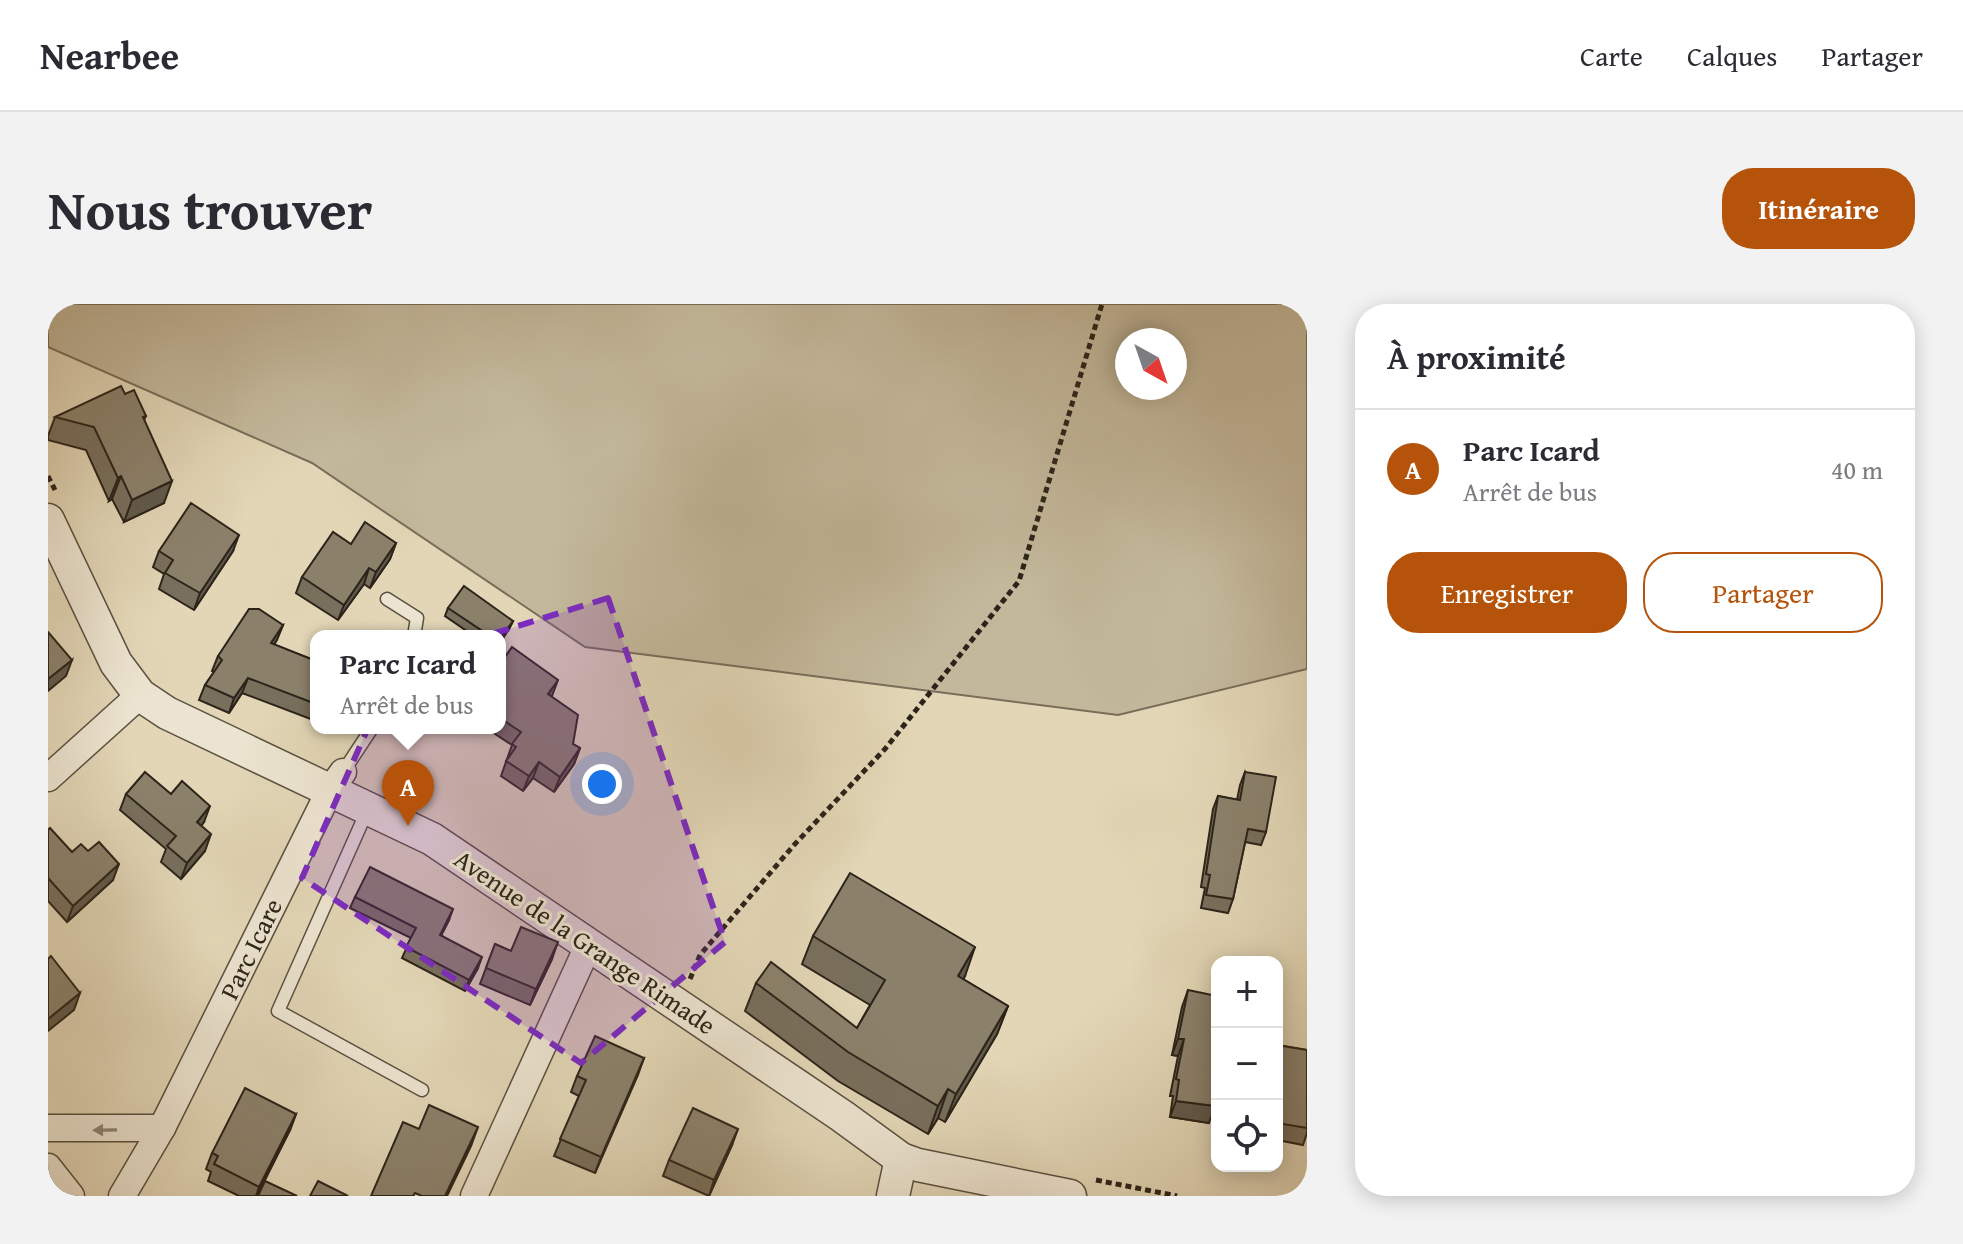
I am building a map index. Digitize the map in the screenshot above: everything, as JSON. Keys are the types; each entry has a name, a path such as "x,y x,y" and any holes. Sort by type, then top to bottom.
{"street":[{"name":"Avenue de la Grange Rimade","path":"48,520 116,663 140,695 167,713 337,781 368,808 432,839 901,1159 1070,1196"},
{"path":"48,778 140,695"},
{"name":"Parc Icare","path":"122,1196 162,1128 337,781"},
{"path":"474,1196 589,944"},
{"path":"48,1128 162,1128"},
{"path":"893,1196 901,1159"},
{"path":"48,1167 71,1196"}],"lane":[{"path":"387,599 417,618 415,630"},
{"path":"337,781 368,734"},
{"path":"368,808 278,1011 422,1090"}],"path":[{"path":"688,983 700,955 794,845 885,749 1019,581 1102,304"}],"highlighted area":[{"path":"608,598 725,942 581,1063 302,878 396,664"}],"shaded area":[{"path":"48,304 1307,304 1307,669 1118,715 585,647 312,463 48,347"}],"building":[{"path":"121,386 125,394 134,390 172,481 132,500 94,427 55,417"},
{"path":"191,503 239,535 200,593 165,573 173,560 159,551"},
{"path":"365,522 396,543 376,572 369,568 344,605 302,577 333,532 351,544"},
{"path":"464,586 513,621 506,631 481,630 448,608"},
{"path":"249,609 259,609 283,625 271,643 310,659 310,702 248,678 234,698 205,685 222,660 218,656"},
{"path":"48,632 72,660 48,679"},
{"path":"512,647 558,680 548,694 578,715 573,744 580,748 560,777 539,762 529,776 506,761 516,747 512,744 521,732 506,722 506,656"},
{"path":"145,772 171,794 182,781 210,806 197,822 211,834 187,863 167,846 176,836 126,794"},
{"path":"1245,772 1276,777 1266,832 1248,829 1233,899 1206,895 1210,875 1206,874 1218,796 1240,800"},
{"path":"50,828 72,852 81,844 88,851 99,842 119,864 73,906 48,878"},
{"path":"370,867 453,909 440,935 482,957 469,980 406,947 416,928 355,897"},
{"path":"850,873 975,947 958,976 1008,1006 956,1094 948,1089 938,1106 848,1052 756,983 771,962 857,1028 885,980 813,936"},
{"path":"521,927 558,942 536,989 486,968 495,944 511,951"},
{"path":"51,956 80,993 48,1019 48,959"},
{"path":"1188,990 1211,995 1211,1105 1176,1101 1179,1080 1176,1079 1184,1039 1178,1039"},
{"path":"595,1036 644,1058 601,1157 560,1139 586,1080 577,1076"},
{"path":"1283,1046 1307,1050 1307,1128 1283,1124"},
{"path":"245,1088 296,1114 259,1187 214,1164 218,1156 212,1153"},
{"path":"429,1105 478,1127 445,1196 415,1193 413,1196 371,1196 403,1122 419,1129"},
{"path":"693,1108 738,1129 714,1180 669,1160"},
{"path":"265,1181 297,1196 258,1196"},
{"path":"318,1181 348,1196 310,1196"}],"place":[{"name":"Parc Icard","path":"408,826"}]}
